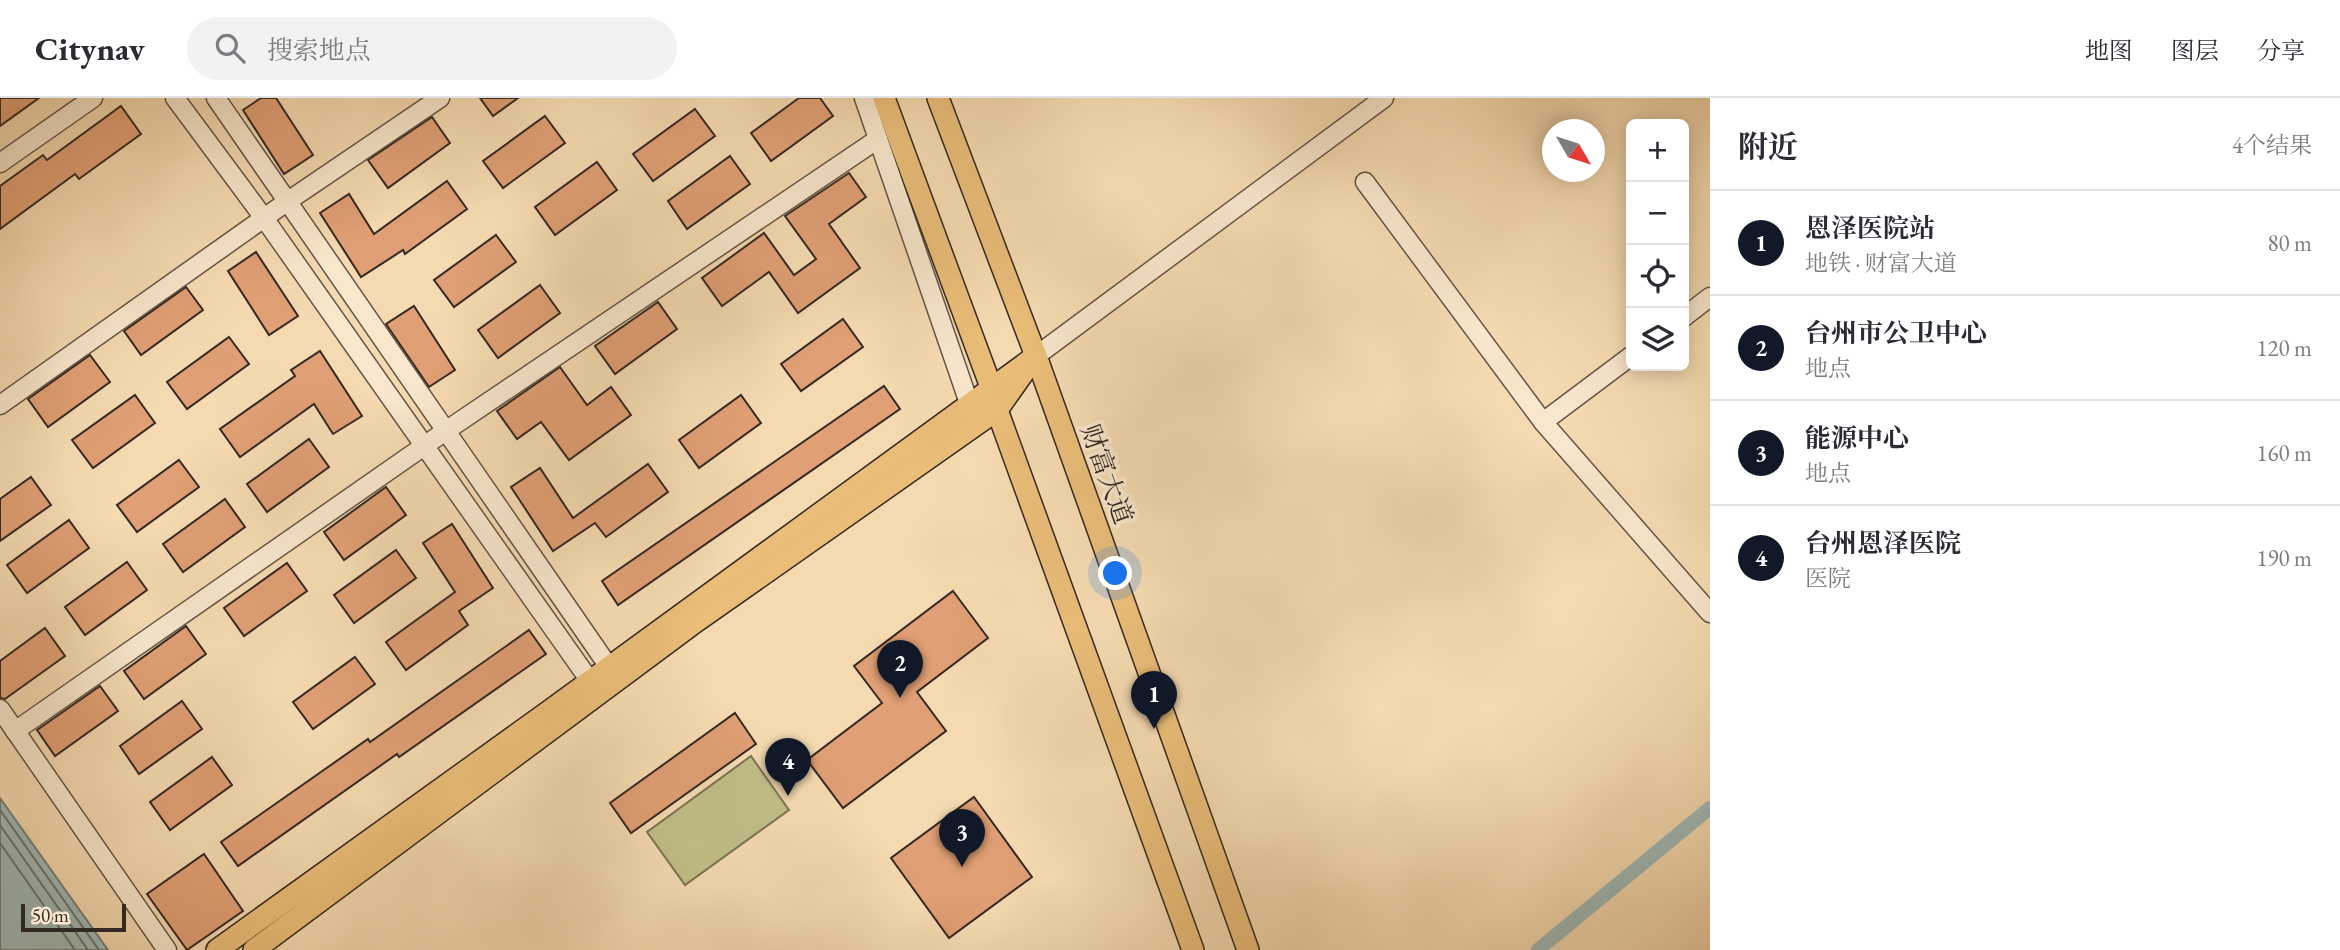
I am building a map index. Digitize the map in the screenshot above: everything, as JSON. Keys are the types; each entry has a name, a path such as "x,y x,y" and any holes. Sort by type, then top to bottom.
{"main road":[{"path":"884,98 1194,950"},
{"name":"财富大道","path":"938,98 1035,356 1248,950"},
{"path":"217,950 1035,356"},
{"path":"254,950 691,625 997,410 1035,356"}],"street":[{"path":"0,163 93,98"},
{"path":"175,98 426,445 590,681"},
{"path":"216,98 609,667"},
{"path":"0,405 288,201 440,98"},
{"path":"864,98 970,403"},
{"path":"1035,356 1384,98"},
{"path":"15,731 447,430 878,139"},
{"path":"1365,182 1543,422 1710,613"},
{"path":"1689,313 1710,297"},
{"path":"1543,422 1626,360"},
{"path":"0,709 167,950"}],"shaded area":[{"path":"751,756 789,810 685,885 647,832"}],"water":[{"path":"0,798 108,950 0,950"}],"building":[{"path":"0,98 39,98 0,126"},
{"path":"261,98 276,98 313,155 284,174 243,110"},
{"path":"480,98 518,98 493,116"},
{"path":"799,98 820,98 833,116 771,161 751,133"},
{"path":"121,106 141,134 79,179 75,174 0,229 0,186 43,155 47,160"},
{"path":"695,109 715,136 653,181 633,154"},
{"path":"545,116 565,143 503,188 483,161"},
{"path":"432,117 450,143 388,188 368,160"},
{"path":"730,156 750,184 687,229 668,201"},
{"path":"597,162 617,190 555,235 535,207"},
{"path":"849,173 866,197 829,224 860,268 798,313 769,272 722,306 702,278 764,233 794,275 816,259 785,216"},
{"path":"447,181 467,209 405,254 403,250 361,277 320,213 349,194 374,234"},
{"path":"496,235 516,262 454,307 434,280"},
{"path":"256,252 298,316 269,335 228,271"},
{"path":"540,285 560,313 498,358 478,330"},
{"path":"186,287 203,310 141,355 124,331"},
{"path":"658,302 677,329 615,374 595,346"},
{"path":"414,306 455,370 429,387 386,324"},
{"path":"843,319 863,347 801,391 781,364"},
{"path":"229,337 249,364 187,409 167,382"},
{"path":"320,351 362,416 333,434 314,404 240,457 220,429 295,376 291,370"},
{"path":"90,355 110,382 48,427 28,399"},
{"path":"560,367 587,405 611,387 631,415 569,460 541,422 517,439 497,411"},
{"path":"884,386 900,409 618,605 602,581"},
{"path":"135,395 155,423 93,468 72,440"},
{"path":"741,395 761,423 699,468 679,440"},
{"path":"309,439 329,467 267,512 247,484"},
{"path":"179,460 199,487 137,532 117,505"},
{"path":"648,464 668,492 606,537 595,523 553,551 511,487 540,468 573,518"},
{"path":"31,477 51,505 0,541 0,499"},
{"path":"386,487 406,515 344,560 324,532"},
{"path":"225,499 245,527 183,572 163,544"},
{"path":"69,520 89,548 27,593 7,565"},
{"path":"452,524 493,588 459,611 468,625 406,670 386,642 455,592 423,543"},
{"path":"396,550 416,578 354,623 334,595"},
{"path":"127,562 147,590 85,635 65,607"},
{"path":"287,563 307,591 244,636 224,608"},
{"path":"953,591 988,638 917,692 946,731 843,808 807,760 882,703 854,666"},
{"path":"186,626 206,654 144,699 124,671"},
{"path":"45,628 65,656 5,699 0,698 0,661"},
{"path":"529,630 546,654 399,757 397,754 238,866 221,842 368,739 370,742"},
{"path":"355,657 375,684 313,729 293,702"},
{"path":"100,686 118,711 55,756 37,730"},
{"path":"182,701 202,729 139,774 120,746"},
{"path":"735,713 756,744 631,833 610,803"},
{"path":"212,757 232,785 170,830 150,802"},
{"path":"974,797 1032,877 949,938 891,858"},
{"path":"204,854 243,911 187,950 147,894"}],"waterway":[{"path":"1538,950 1710,808"}],"place":[{"name":"台州市公卫中心","path":"900,698"},
{"name":"恩泽医院站","path":"1154,729"},
{"name":"台州恩泽医院","path":"788,796"},
{"name":"能源中心","path":"962,867"}]}
